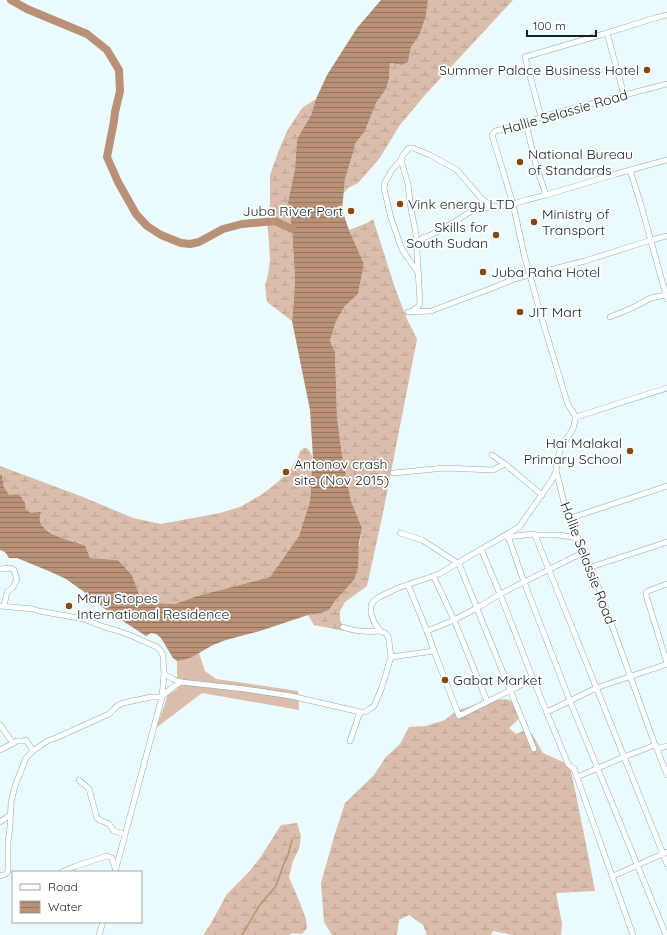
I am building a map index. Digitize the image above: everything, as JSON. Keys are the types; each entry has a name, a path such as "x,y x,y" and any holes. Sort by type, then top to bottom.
{"street":[{"path":"540,117 525,57 667,15"},
{"path":"607,33 624,95"},
{"name":"Hallie Selassie Road","path":"667,84 540,117 526,124 495,131 492,135 513,204 530,276 568,405 576,417 573,429 561,447 556,470 568,519 591,567 667,775"},
{"path":"526,124 536,164 546,195"},
{"path":"419,274 400,244 391,218 384,188 385,182 392,170 406,152 413,148 436,158 457,170 481,198 494,207"},
{"path":"401,160 408,184 416,234 419,274 420,303 419,306 408,312 431,311 514,279 530,276 667,236"},
{"path":"417,248 422,238 440,231 470,212 480,208 513,204 667,160"},
{"path":"610,317 651,298 666,297 630,170"},
{"path":"576,417 667,388"},
{"path":"492,455 542,495"},
{"path":"393,473 445,468 493,470 505,464"},
{"path":"380,631 374,622 371,613 371,605 374,601 398,588 434,577 459,564 481,549 519,527 552,480 556,470"},
{"path":"568,519 667,486"},
{"path":"400,533 422,540 459,564 534,749"},
{"path":"493,542 508,536 533,534 559,534 578,538"},
{"path":"536,534 596,688 665,853 667,864"},
{"path":"508,536 524,582 570,701 666,935"},
{"path":"591,567 667,542"},
{"path":"481,549 568,764 574,769 634,935"},
{"path":"427,630 454,620 500,594 584,552"},
{"path":"0,569 10,568 14,570 17,579 13,587 7,592 2,606 33,609 84,618 104,627 145,641 157,647 163,656 164,674 162,697 115,870"},
{"path":"434,577 454,620 487,701"},
{"path":"547,712 596,688 667,664 646,595 648,591 667,584"},
{"path":"408,585 427,630 459,716 533,679"},
{"path":"164,674 182,682 291,696 365,712 374,706 382,687 391,657 390,641 388,636 380,631 363,632 350,630 343,627"},
{"path":"391,657 434,651"},
{"path":"162,697 173,686 182,682"},
{"path":"6,874 8,868 11,802 15,786 26,758 33,750 47,741 109,714 123,703 151,697 162,697"},
{"path":"350,741 360,712"},
{"path":"0,725 13,743"},
{"path":"0,750 17,741 26,740 33,750"},
{"path":"577,778 624,757 656,747 667,746"},
{"path":"79,780 89,789 97,818 109,824 114,831 124,834"},
{"path":"0,822 10,815"},
{"path":"612,876 665,853"},
{"path":"64,871 107,856 112,858 115,870"},
{"path":"0,876 6,874 12,875"},
{"path":"99,935 103,923"}],"green space":[{"path":"428,0 513,0 425,95 400,125 379,159 358,183 348,188 344,193 345,179 355,144 365,131 376,103 386,89 389,79 390,63 402,65 408,62 411,47 419,36 426,16"},
{"path":"316,99 311,115 297,139 295,169 288,202 292,229 295,278 292,321 267,302 265,285 270,260 267,220 270,204 270,175 287,131 302,108"},
{"path":"373,219 395,288 407,319 417,339 367,586 345,602 340,611 340,620 345,631 314,625 308,615 329,610 354,580 362,528 351,501 342,455 337,417 335,352 330,341 336,321 345,306 358,294 364,264 349,230"},
{"path":"307,448 313,458 310,501 299,536 270,577 197,596 175,604 157,603 139,594 132,575 118,560 90,558 85,545 60,538 42,527 40,520 25,509 19,494 9,496 4,487 2,476 0,475 0,466 83,497 133,518 161,524 220,513 240,507 261,495 278,482 290,470 300,451"},
{"path":"199,653 205,671 216,679 298,691 299,710 202,693 156,728 168,695 177,689 177,661 184,660"},
{"path":"507,699 517,705 522,716 509,728 516,734 522,731 532,734 543,753 563,762 570,767 595,891 556,893 562,923 561,935 513,935 493,931 491,935 427,935 423,925 409,915 399,920 397,935 332,935 324,922 321,883 345,803 374,775 386,757 400,744 409,727 426,726 445,720 456,711 474,705 492,700"},
{"path":"297,823 301,836 299,849 293,861 289,877 306,919 307,928 302,934 203,935 227,894 248,873 260,858 281,825"}],"water":[{"path":"381,0 428,0 426,16 419,36 411,47 408,62 402,65 390,63 389,79 386,89 376,103 365,131 355,144 345,179 342,210 364,264 358,294 345,306 336,321 330,341 335,352 337,417 342,455 351,501 362,528 359,543 358,568 354,580 329,610 226,640 213,645 192,657 177,661 173,658 161,638 156,634 151,633 146,636 106,610 66,579 17,558 9,558 5,552 0,550 0,475 2,475 4,487 9,495 19,494 25,503 25,509 31,513 41,512 40,521 42,526 53,534 85,545 90,558 118,560 132,575 139,594 157,603 175,604 197,596 270,577 299,536 310,501 313,458 310,410 292,321 295,278 292,229 288,202 295,169 297,139 311,115 316,99 327,75 357,28"}],"waterway":[{"path":"11,0 27,9 87,34 107,50 119,70 120,91 107,157 118,182 136,214 147,226 161,235 181,243 190,244 199,242 223,229 242,224 275,221 292,229"},
{"path":"242,935 259,906 276,886 292,840"}],"place":[{"name":"Summer Palace Business Hotel","path":"647,70"},
{"name":"National Bureau of Standards","path":"520,162"},
{"name":"Vink energy LTD","path":"400,204"},
{"name":"Juba River Port","path":"351,211"},
{"name":"Ministry of Transport","path":"534,222"},
{"name":"Skills for South Sudan","path":"496,235"},
{"name":"Juba Raha Hotel","path":"483,272"},
{"name":"JIT Mart","path":"520,312"},
{"name":"Hai Malakal Primary School","path":"630,451"},
{"name":"Antonov crash site (Nov 2015)","path":"286,472"},
{"name":"Mary Stopes International Residence","path":"69,606"},
{"name":"Gabat Market","path":"445,680"}]}
